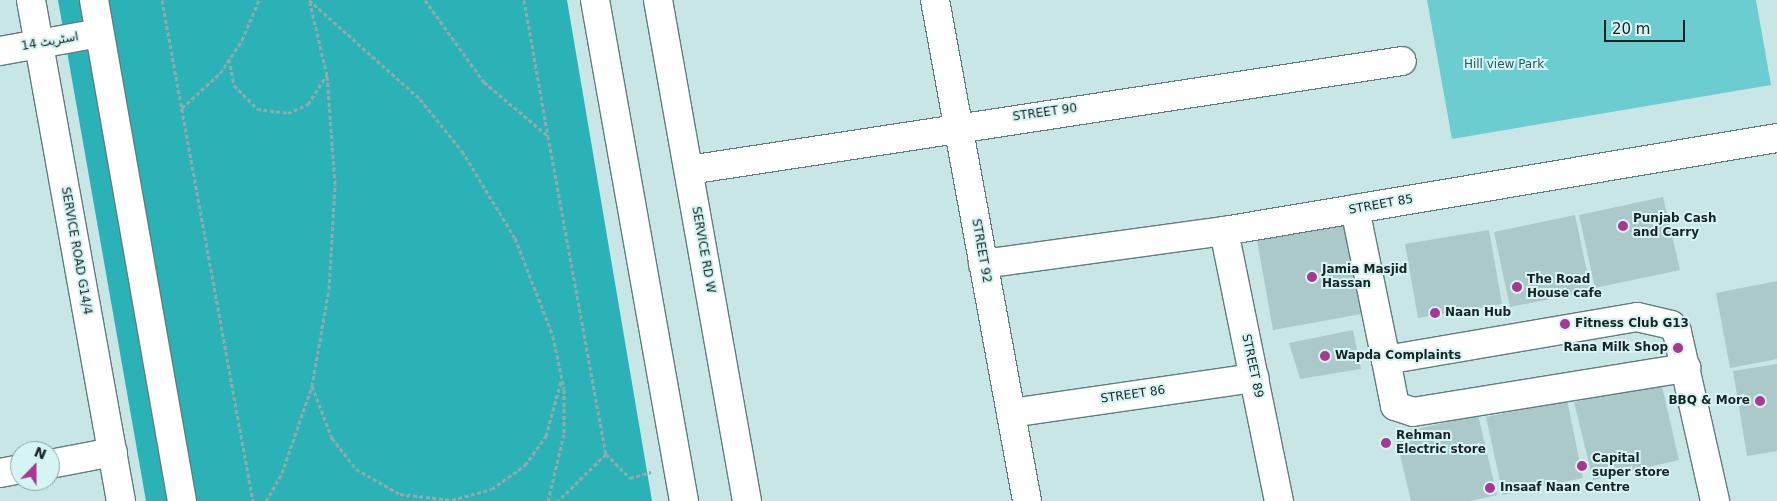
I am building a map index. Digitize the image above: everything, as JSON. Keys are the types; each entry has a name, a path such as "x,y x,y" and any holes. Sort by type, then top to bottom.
{"street":[{"name":"SERVICE ROAD G14/4","path":"31,0 121,501"},
{"path":"94,0 182,501"},
{"path":"595,0 684,501"},
{"name":"SERVICE RD W","path":"658,0 748,501"},
{"name":"STREET 92","path":"935,0 1027,501"},
{"name":"اسٹریٹ 14","path":"0,51 100,33"},
{"name":"STREET 90","path":"689,170 958,126 1402,61"},
{"name":"STREET 85","path":"983,264 1224,231 1777,138"},
{"path":"1355,209 1395,406 1413,412 1686,368"},
{"name":"STREET 89","path":"1224,231 1279,501"},
{"path":"1386,360 1638,317 1671,325 1677,332 1715,501"},
{"name":"STREET 86","path":"1011,413 1255,378"},
{"path":"60,462 112,452"}],"path":[{"path":"162,0 253,501"},
{"path":"182,108 204,90 229,59 259,0"},
{"path":"425,0 484,82 548,136"},
{"path":"524,0 606,454 630,478 677,464"},
{"path":"266,501 282,473 312,386 333,244 334,121 327,76 309,1"},
{"path":"309,1 388,67 462,151 515,238 542,302 562,378 566,416 548,501"},
{"path":"229,59 240,94 266,112 288,112 308,104 327,76"},
{"path":"312,386 332,438 356,469 400,494 452,500 498,485 536,453 553,416 562,378"},
{"path":"558,501 606,454"}],"green space":[{"name":"Hill view Park","path":"1427,0 1756,0 1771,85 1452,139"}],"shaded area":[{"path":"58,0 567,0 652,501 146,501"}],"building":[{"path":"1663,197 1680,270 1595,288 1579,215"},
{"path":"1575,215 1591,291 1510,307 1494,232"},
{"name":"Jamia Masjid Hassan","path":"1351,223 1367,313 1273,330 1257,240"},
{"path":"1489,230 1502,304 1418,318 1405,244"},
{"path":"1777,281 1777,359 1730,368 1716,293"},
{"name":"Wapda Complaints","path":"1353,330 1361,369 1300,379 1289,343"},
{"path":"1777,364 1777,451 1747,456 1733,371"},
{"path":"1661,382 1679,460 1593,480 1574,402"},
{"path":"1567,400 1583,478 1503,495 1486,417"},
{"path":"1478,415 1497,495 1470,501 1411,501 1395,434"}],"place":[{"name":"Punjab Cash and Carry","path":"1623,226"},
{"name":"Jamia Masjid Hassan","path":"1312,277"},
{"name":"The Road House cafe","path":"1517,287"},
{"name":"Naan Hub","path":"1435,313"},
{"name":"Fitness Club G13","path":"1565,324"},
{"name":"Rana Milk Shop","path":"1678,348"},
{"name":"Wapda Complaints","path":"1325,356"},
{"name":"BBQ & More","path":"1760,401"},
{"name":"Rehman Electric store","path":"1386,443"},
{"name":"Capital super store","path":"1582,466"},
{"name":"Insaaf Naan Centre","path":"1490,488"}]}
